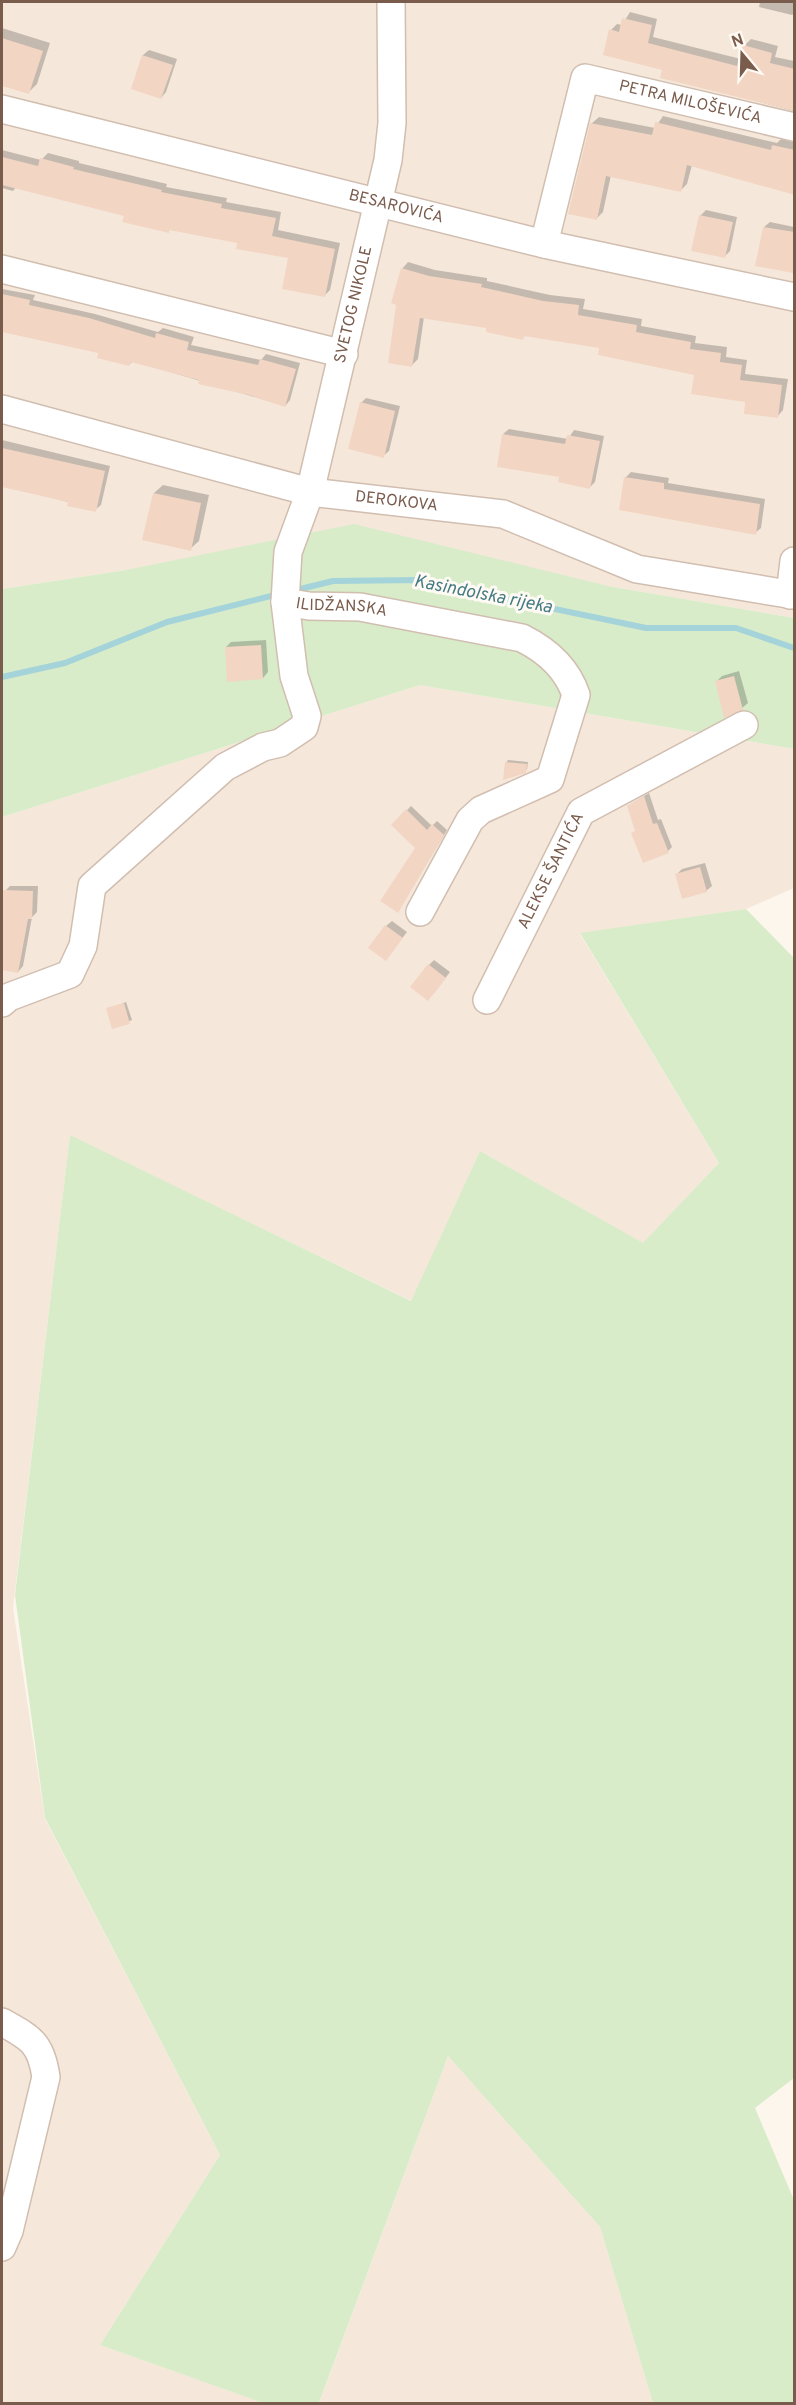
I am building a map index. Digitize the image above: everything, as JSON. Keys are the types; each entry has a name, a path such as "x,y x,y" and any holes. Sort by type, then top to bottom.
{"street":[{"name":"SVETOG NIKOLE","path":"285,602 288,552 310,492 345,354 377,201 388,160 392,123 391,2"},
{"name":"PETRA MILOŠEVIĆA","path":"544,244 585,78 795,127"},
{"name":"BESAROVIĆA","path":"2,109 544,244 795,297"},
{"path":"2,269 345,354"},
{"name":"DEROKOVA","path":"2,409 310,492 503,514 637,569 792,595 795,561"},
{"name":"ILIDŽANSKA","path":"2,1003 9,997 70,974 83,946 92,886 225,767 263,747 280,743 304,728 307,716 294,676 285,602 309,606 360,607 497,631 522,638 543,649 572,684 576,695 550,778"},
{"name":"ALEKSE ŠANTIĆA","path":"487,1000 581,812 744,725"},
{"path":"420,912 470,820 481,810 550,778 581,812"},
{"path":"2,2022 22,2033 43,2053 46,2077 9,2231 2,2247"}],"shaded area":[{"path":"2,2 794,2 794,618 608,586 126,570 2,589"},
{"path":"420,685 794,749 794,888 746,909 580,934 719,1163 643,1244 480,1151 412,1301 70,1136 13,1608 45,1819 220,2155 100,2345 263,2403 2,2403 2,817"},
{"path":"448,2056 600,2227 653,2403 319,2404"}],"green space":[{"path":"354,524 608,586 794,618 794,749 420,685 2,817 2,589 126,570"},
{"path":"746,909 794,958 794,2078 755,2108 794,2200 794,2403 653,2403 600,2227 448,2056 319,2403 263,2403 100,2345 220,2155 45,1818 15,1595 70,1135 411,1301 480,1151 643,1243 719,1163 580,933"}],"building":[{"path":"622,18 652,25 648,43 737,66 743,45 772,53 770,63 795,69 795,111 660,78 662,70 603,55 609,29 619,32"},
{"path":"2,38 43,51 29,94 2,86"},
{"path":"142,55 173,65 161,99 131,89"},
{"path":"655,122 771,150 772,145 795,150 795,195 687,165 681,192 606,176 597,220 568,214 590,123 652,135"},
{"path":"2,157 38,166 40,158 74,167 73,169 162,190 161,192 222,204 221,208 276,218 272,236 335,249 325,297 282,289 288,258 236,249 237,243 169,230 169,233 122,222 124,216 2,185"},
{"path":"699,215 733,222 725,258 691,251"},
{"path":"763,227 795,232 793,273 755,266"},
{"path":"401,268 429,276 482,284 481,287 543,301 579,305 578,315 637,325 636,332 691,342 690,349 721,353 720,362 742,365 740,380 782,385 778,418 744,414 745,402 691,394 694,375 598,355 599,348 524,336 523,340 486,332 486,328 420,318 412,367 388,363 396,305 391,303"},
{"path":"2,294 30,300 29,305 89,318 155,338 156,333 189,342 187,350 258,365 260,359 296,369 285,407 249,395 198,384 199,380 131,362 129,366 97,358 98,353 2,332"},
{"path":"360,402 395,411 384,458 348,449"},
{"path":"502,434 565,444 567,435 600,441 590,489 558,482 559,477 497,467"},
{"path":"2,448 105,471 96,512 67,506 68,502 2,487"},
{"path":"624,477 664,483 664,489 760,504 756,535 619,510"},
{"path":"153,493 201,503 191,551 142,540"},
{"path":"261,645 263,679 227,682 225,647"},
{"path":"734,676 743,710 724,718 715,681"},
{"path":"505,762 527,764 526,773 503,780"},
{"path":"644,796 653,824 657,823 669,853 643,863 631,833 635,831 627,806"},
{"path":"406,809 427,830 432,824 444,835 398,913 380,901 415,848 391,825"},
{"path":"700,867 707,892 682,899 675,874"},
{"path":"3,890 33,891 32,919 28,919 18,973 2,970"},
{"path":"385,925 403,938 386,961 368,948"},
{"path":"428,964 446,978 428,1001 410,987"},
{"path":"124,1003 130,1024 112,1029 106,1008"}],"waterway":[{"name":"Kasindolska rijeka","path":"292,591 333,581 416,580 646,628 736,628 794,648"},
{"name":"Kasindolska rijeka","path":"2,677 65,663 167,622 279,594"}]}
